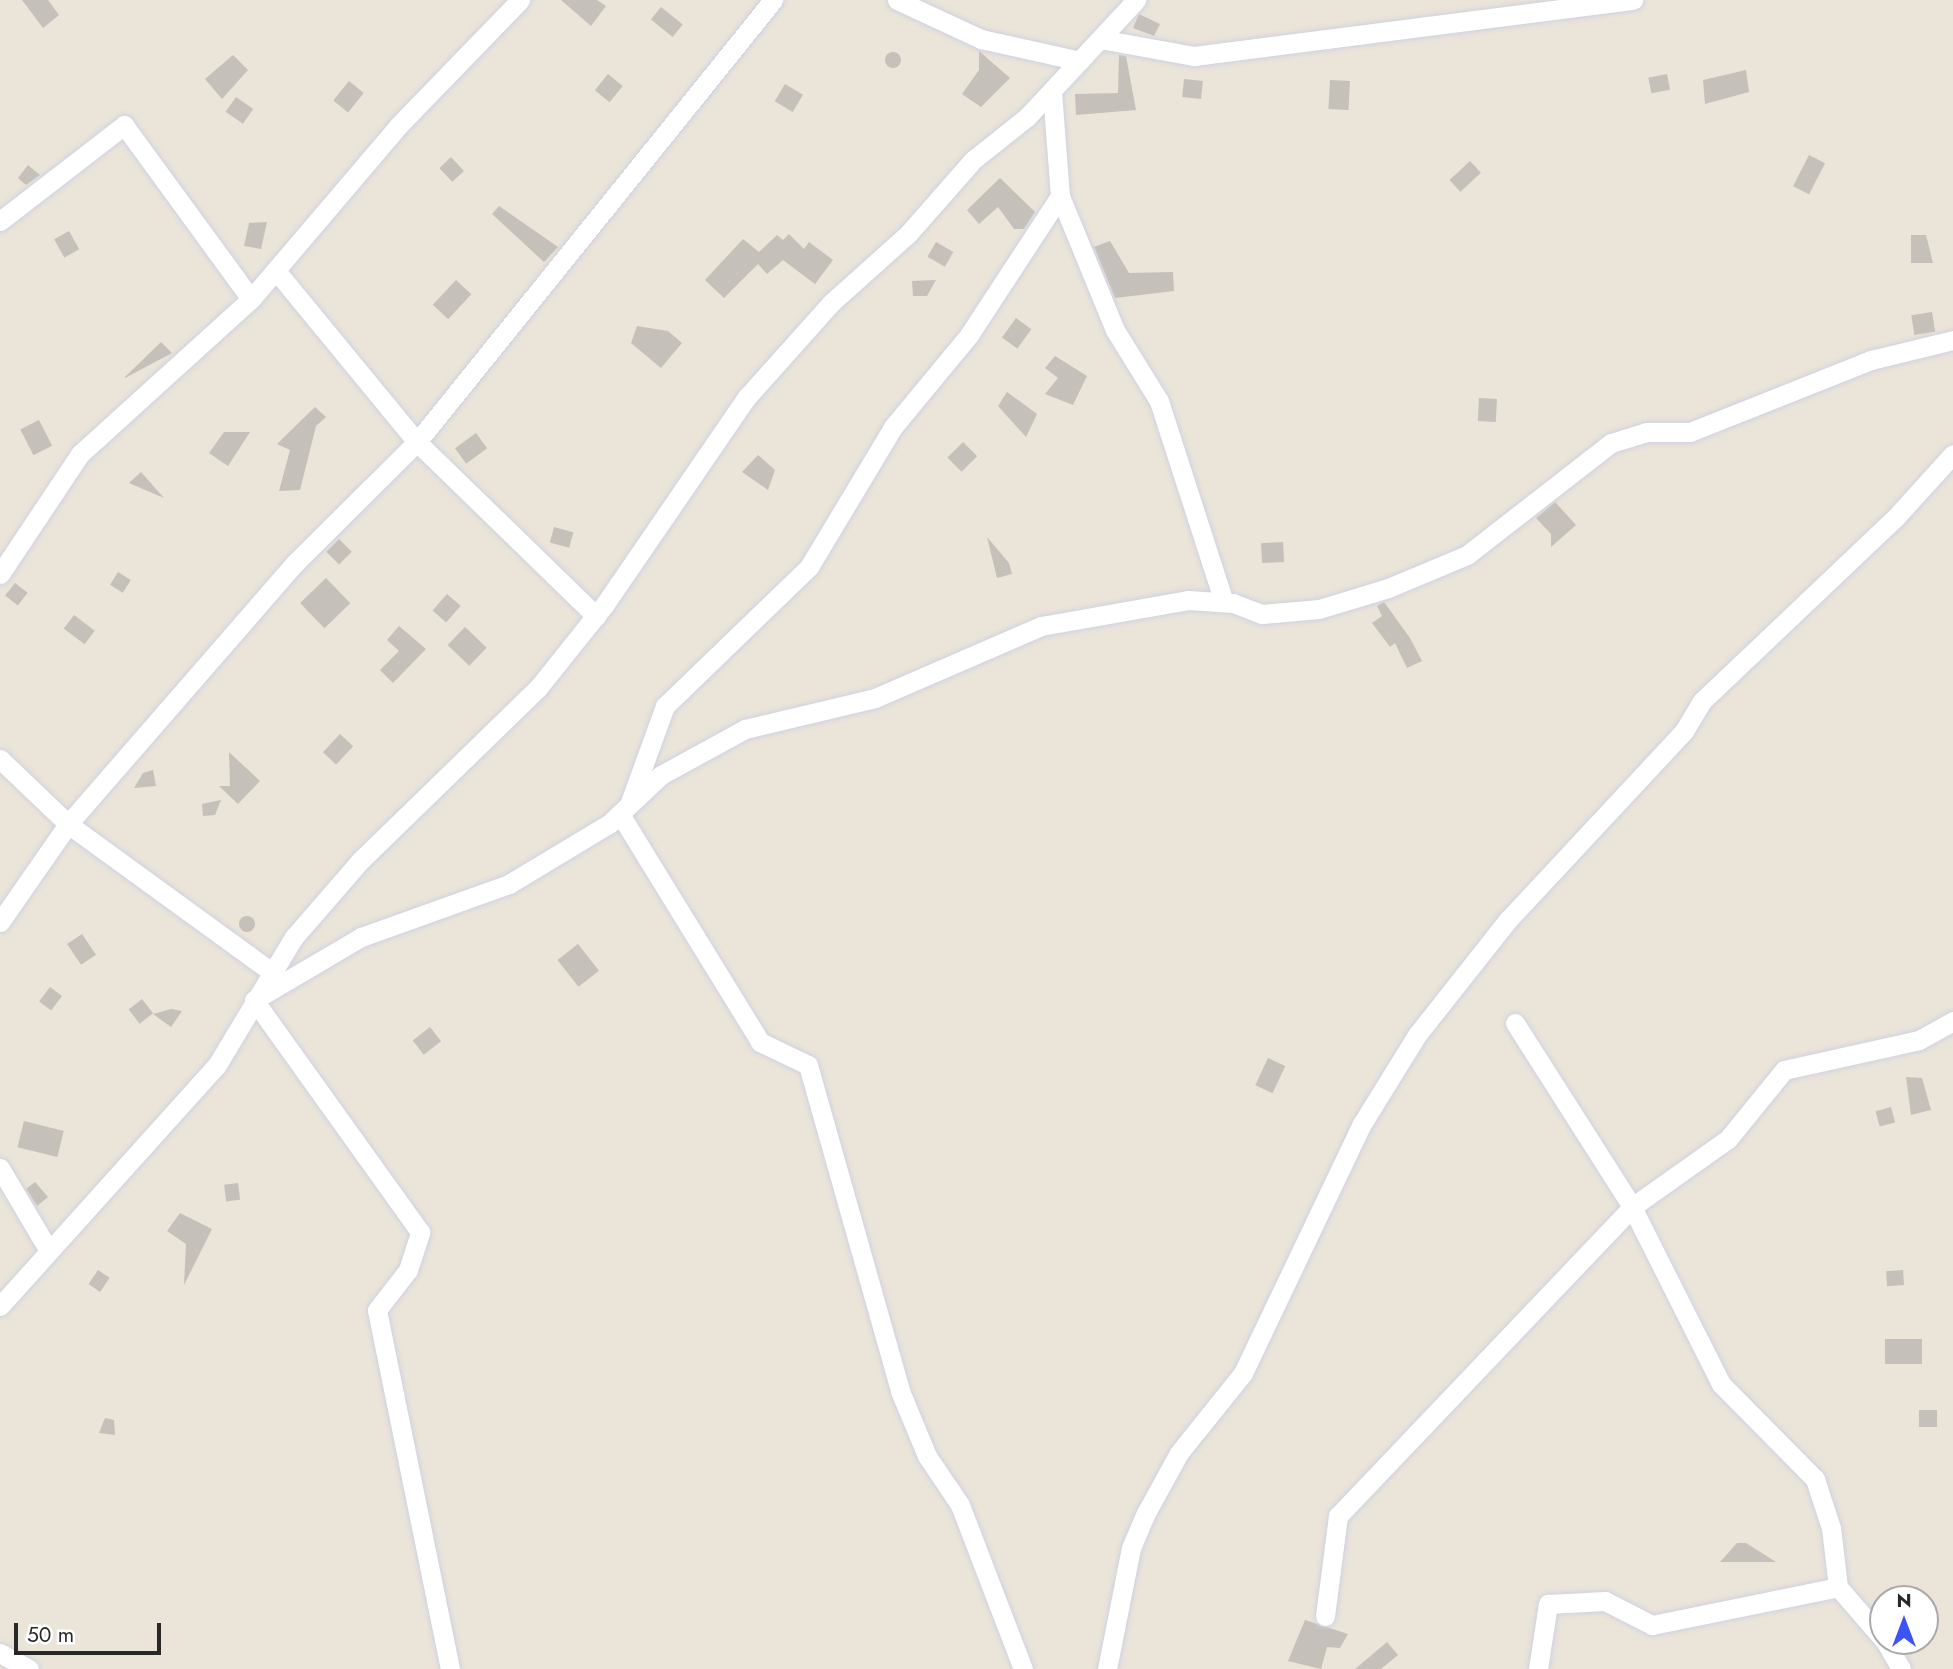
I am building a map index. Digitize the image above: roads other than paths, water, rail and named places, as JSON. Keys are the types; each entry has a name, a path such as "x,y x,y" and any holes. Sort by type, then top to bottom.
{"street":[{"path":"0,574 80,454 278,273 399,125 520,0"},
{"path":"0,922 68,824 295,564 418,442 773,0"},
{"path":"897,0 981,39 1080,61"},
{"path":"0,1306 217,1065 272,972 361,860 538,688 596,616 747,397 831,303 1052,91 1136,0"},
{"path":"1100,39 1194,56 1633,0"},
{"path":"1052,91 1060,196 1115,330 1159,401 1224,602"},
{"path":"0,221 124,125 251,299"},
{"path":"624,810 665,706 808,567 893,427 970,335 1060,196"},
{"path":"278,273 418,442 596,616"},
{"path":"254,1000 361,937 509,884 624,810 661,775 746,729 875,698 1041,626 1188,600 1224,602 1262,614 1318,610 1388,588 1467,555 1611,443 1646,432 1690,432 1858,365 1953,340"},
{"path":"1107,1669 1131,1548 1146,1513 1179,1453 1243,1373 1362,1124 1417,1035 1507,921 1684,731 1702,701 1895,518 1953,454"},
{"path":"0,759 68,824 272,972"},
{"path":"624,810 760,1042 808,1065 900,1391 927,1456 960,1504 1023,1669"},
{"path":"254,1000 420,1232 408,1269 377,1310 450,1669"},
{"path":"1325,1616 1338,1516 1632,1207 1728,1139 1784,1070 1919,1040 1953,1021"},
{"path":"1515,1024 1632,1207 1721,1384 1815,1479 1831,1528 1838,1587 1869,1623"},
{"path":"0,1168 49,1251"},
{"path":"1538,1669 1548,1604 1605,1601 1652,1625 1838,1587"},
{"path":"0,1653 29,1669"}]}
